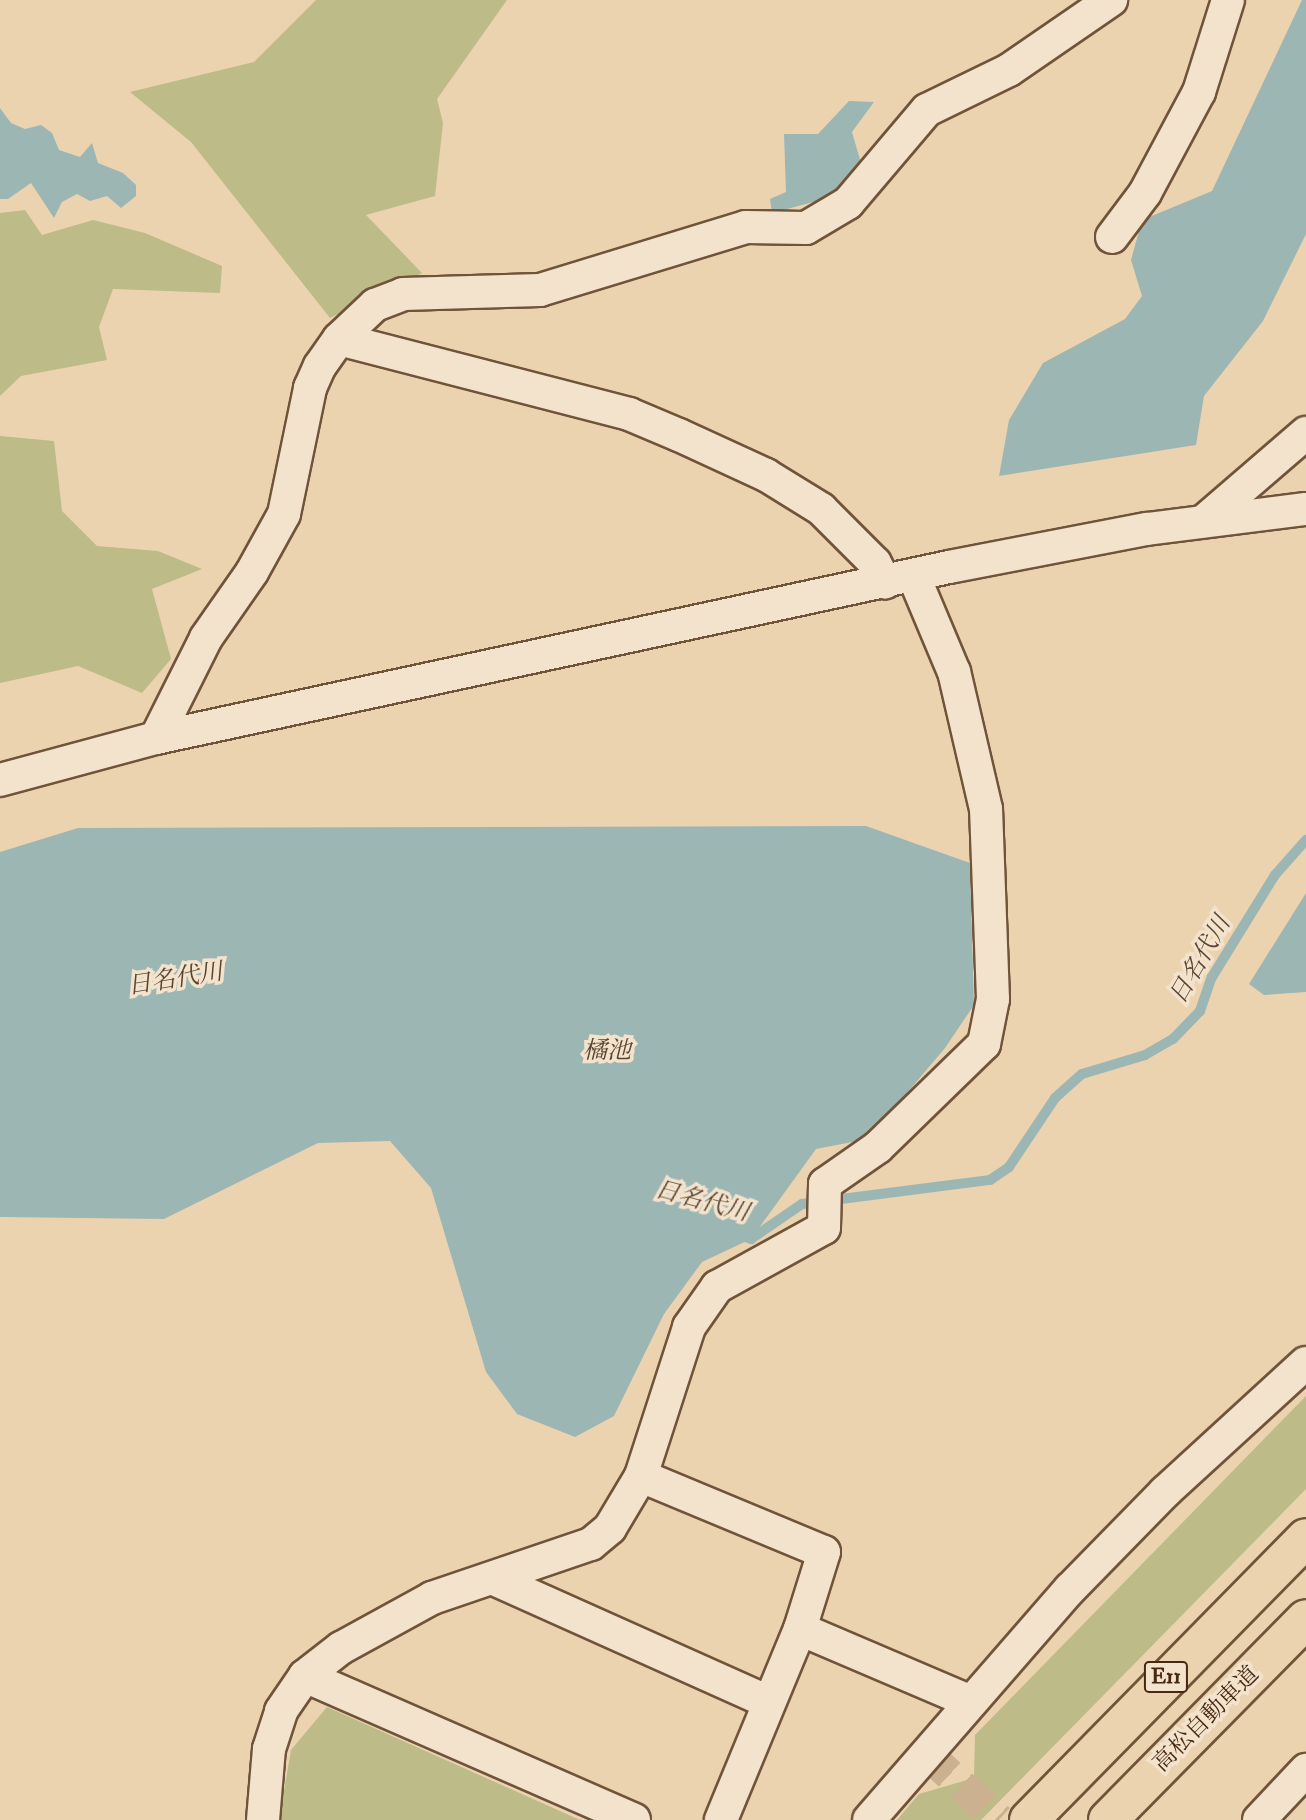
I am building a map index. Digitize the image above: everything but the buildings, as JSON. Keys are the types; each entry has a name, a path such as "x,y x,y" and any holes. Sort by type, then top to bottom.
{"highway":[{"name":"E11","path":"1029,1820 1306,1538"},
{"name":"高松自動車道","path":"1108,1820 1306,1619"}],"street":[{"path":"156,738 206,638 252,572 284,514 310,388 339,339 375,305 403,294 540,290 746,227 806,228 848,203 927,110 1009,71 1111,0"},
{"path":"1112,237 1145,193 1199,92 1228,0"},
{"path":"263,1820 269,1749 281,1711 305,1676 341,1648 432,1598 496,1580 591,1544 610,1528 641,1476 689,1327 717,1287 824,1227 825,1184 870,1154 984,1044 993,999 986,809 954,672 900,580 875,563 821,509 766,475 680,435 629,414 339,339"},
{"path":"1204,521 1306,433"},
{"path":"0,780 156,738 900,580 1204,521 1306,509"},
{"path":"869,1820 971,1702 1146,1511 1306,1363"},
{"path":"641,1476 824,1552 800,1629 767,1701 721,1820"},
{"path":"496,1580 767,1701"},
{"path":"800,1629 971,1702"},
{"path":"305,1676 634,1820"},
{"path":"1259,1820 1306,1770"}],"shaded area":[{"path":"316,0 507,0 437,99 443,123 435,196 366,215 422,273 330,318 191,142 130,92 254,62"},
{"path":"25,210 42,235 93,220 145,233 222,266 220,293 113,289 99,327 107,360 21,376 0,396 0,213"},
{"path":"0,436 54,441 62,511 97,546 158,551 202,569 152,589 171,659 142,693 78,666 0,683"},
{"path":"1306,1396 1306,1489 981,1820 897,1820 919,1794 974,1778 975,1735"},
{"path":"327,1707 580,1820 279,1820 291,1750"}],"water":[{"path":"1302,0 1306,0 1306,234 1263,321 1204,396 1196,445 999,476 1009,420 1043,363 1125,319 1142,296 1131,260 1142,220 1212,191"},
{"path":"849,101 874,102 852,132 861,163 832,197 772,213 770,199 786,192 784,134 818,134"},
{"path":"0,108 11,123 25,129 41,125 52,133 59,150 80,157 92,143 98,163 123,173 136,185 136,196 121,208 107,196 90,201 77,194 62,202 54,218 31,183 8,199 0,199"},
{"name":"橘池","path":"866,826 970,863 974,1005 945,1048 868,1139 816,1149 751,1239 702,1262 664,1314 614,1416 575,1437 517,1414 486,1372 431,1188 390,1141 318,1143 164,1219 0,1217 0,852 78,828"},
{"path":"1306,893 1306,992 1264,995 1249,984"}],"waterway":[{"name":"日名代川","path":"740,1235 751,1239 802,1204 990,1180 1009,1167 1055,1098 1082,1074 1145,1055 1173,1039 1200,1011 1212,977 1275,875 1306,840"}],"tunnel":[{"path":"926,1753 999,1820"}]}
